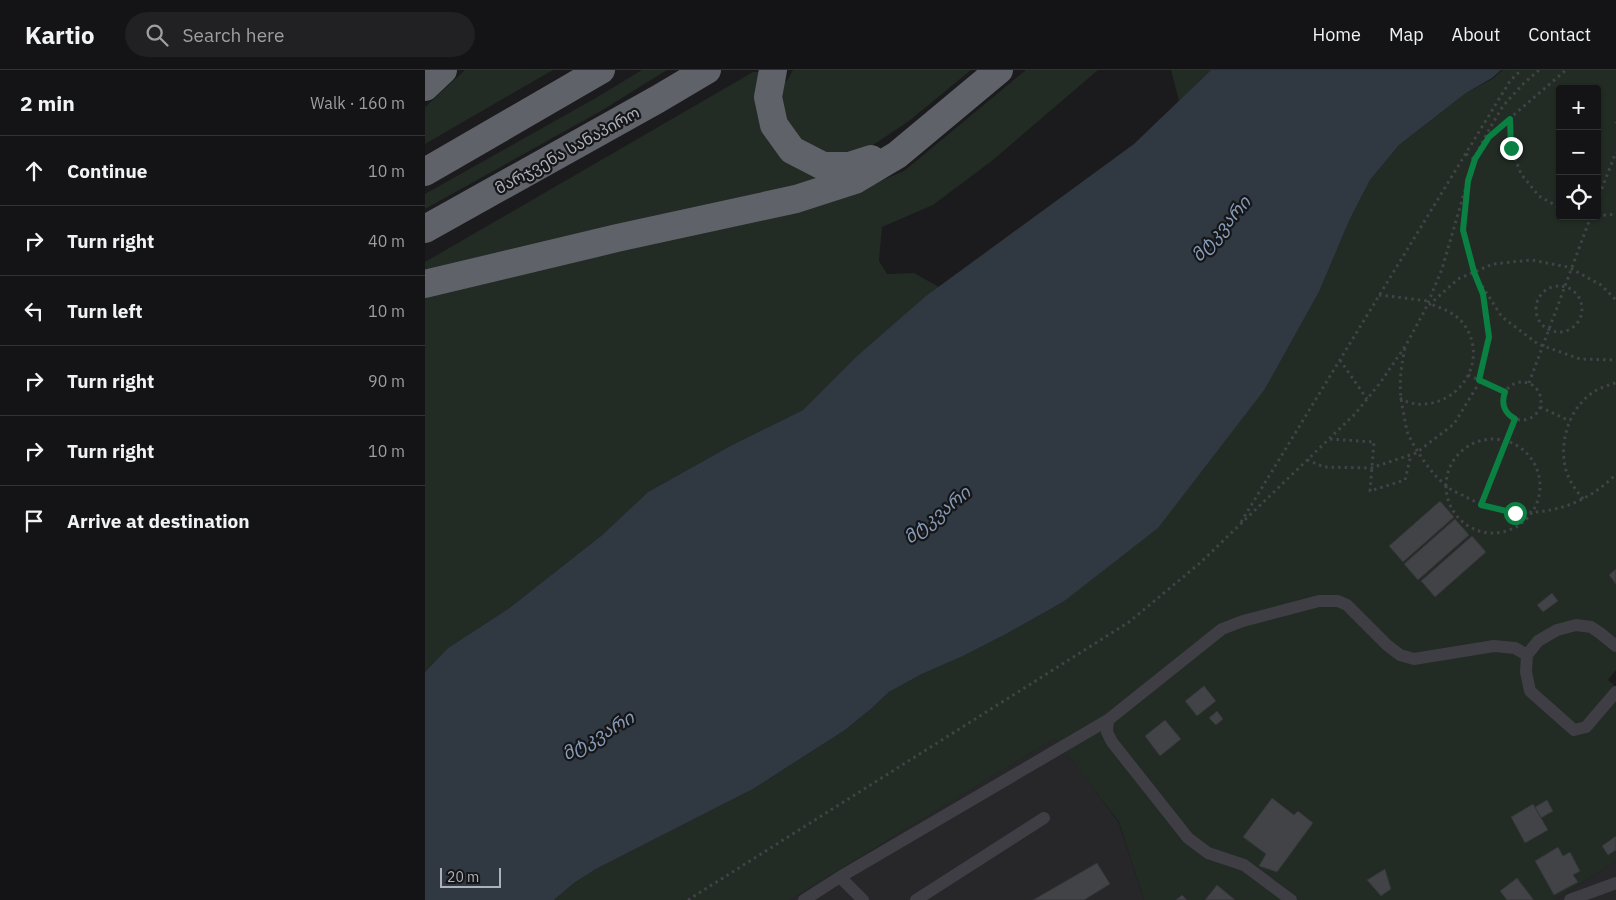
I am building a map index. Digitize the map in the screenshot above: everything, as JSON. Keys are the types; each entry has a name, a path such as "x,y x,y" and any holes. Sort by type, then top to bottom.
{"highway":[{"path":"425,87 443,70"},
{"path":"425,172 601,70"},
{"name":"მარჯვენა სანაპირო","path":"425,229 707,70"},
{"path":"773,70 768,97 774,125 792,150 823,166 849,166 870,160 928,130"},
{"path":"425,284 617,238 796,199 855,180 897,156 999,70"}],"lane":[{"path":"804,900 1108,720 1222,630 1243,621 1319,601 1338,601 1347,605 1387,646 1400,655 1414,659 1494,646 1515,648 1527,655"},
{"path":"1616,646 1591,627 1576,625 1557,630 1538,641 1527,655 1526,672 1530,691 1574,730 1586,727 1616,692"},
{"path":"1108,720 1107,732 1112,742 1187,838 1209,853 1244,865 1291,900"},
{"path":"916,900 1044,818"},
{"path":"840,877 863,900"},
{"path":"1570,900 1616,883"}],"path":[{"path":"1237,527 1510,81 1521,70"},
{"path":"688,900 1129,622 1200,563 1330,439 1355,414 1406,345 1429,303 1442,269 1475,159 1487,133 1503,106 1539,70"},
{"path":"1475,159 1489,137 1566,70"},
{"path":"1510,119 1511,148 1521,174 1539,196 1556,206"},
{"path":"1601,191 1616,152"},
{"path":"1466,154 1475,159"},
{"path":"1307,460 1324,467 1371,468 1418,452 1454,424 1479,380 1489,337 1483,294 1474,272 1463,230 1468,181"},
{"path":"1601,216 1616,214"},
{"path":"1529,383 1589,220"},
{"path":"1429,303 1458,279 1474,272 1493,264 1531,260 1571,269 1601,285 1616,300"},
{"path":"1478,280 1503,317 1538,344 1580,359 1616,360"},
{"path":"1554,286 1569,288 1580,300 1582,307 1578,321 1567,330 1559,332 1549,330 1540,323 1537,316 1535,309 1537,302 1547,289 1554,286"},
{"path":"1379,295 1429,303 1450,312 1463,323 1471,338 1473,356 1468,375 1462,386 1450,397 1436,403 1420,404 1399,398"},
{"path":"1406,345 1400,371 1399,398 1407,432 1425,463 1447,485 1481,505 1515,513 1550,511 1583,499 1607,483 1616,474"},
{"path":"1339,360 1367,399"},
{"path":"1468,375 1505,392"},
{"path":"1518,382 1529,383 1536,387 1540,393 1540,407 1534,416 1523,420 1515,419 1511,417 1504,407 1505,392 1512,384 1518,382"},
{"path":"1583,499 1573,487 1565,467 1563,445 1570,421 1581,403 1600,388 1616,383"},
{"path":"1540,407 1570,421"},
{"path":"1481,505 1515,419"},
{"path":"1330,439 1374,442 1370,491 1405,480 1411,455"},
{"path":"1487,440 1506,441 1518,446 1531,457 1538,471 1541,488 1537,504 1530,516 1519,526 1505,532 1490,533 1476,530 1463,522 1454,512 1448,498 1447,485 1450,469 1458,455 1471,444 1487,440"}],"shaded area":[{"path":"465,70 553,70 425,144 425,107"},
{"path":"642,70 667,70 601,111 425,209 425,194"},
{"path":"793,70 971,70 909,121 867,149 838,159 824,155 786,130 780,79 787,81"},
{"path":"1026,70 1098,70 993,160 933,205 882,227 879,261 887,274 914,273 939,287 857,356 803,410 732,445 648,492 601,536 508,609 448,648 425,672 425,297 857,191 904,171"},
{"path":"1171,70 1211,70 1179,101"},
{"path":"1503,70 1616,70 1616,670 1608,680 1616,687 1616,861 1555,900 1144,900 1119,822 1055,738 790,900 554,900 574,883 596,869 753,789 845,730 889,692 1008,633 1063,602 1265,389 1319,292 1349,221 1370,180 1399,145 1466,93 1492,79"},
{"path":"753,72 760,72 756,95 830,179 425,279 425,262"},
{"path":"1056,737 1119,823 1144,900 790,900"},
{"path":"1616,861 1616,900 1555,900"}],"water":[{"name":"მტკვარი","path":"1211,70 1501,70 1492,78 1466,93 1399,145 1370,180 1349,221 1319,292 1265,389 1158,528 1063,602 1008,633 889,692 845,730 753,789 596,869 574,883 554,900 425,900 425,672 448,648 508,609 601,536 648,492 732,445 803,410 857,356 926,296 1134,144"}],"building":[{"path":"1440,501 1454,517 1403,562 1389,546"},
{"path":"1455,519 1469,535 1418,580 1404,564"},
{"path":"1472,536 1486,552 1435,597 1421,581"},
{"path":"1616,569 1616,584 1609,575"},
{"path":"1552,593 1558,601 1543,612 1537,605"},
{"path":"1204,686 1216,701 1197,716 1185,701"},
{"path":"1217,711 1223,719 1216,725 1209,718"},
{"path":"1165,720 1181,739 1160,756 1145,736"},
{"path":"1272,798 1294,815 1298,811 1313,823 1277,872 1259,866 1266,854 1243,837"},
{"path":"1547,800 1553,811 1541,818 1535,807"},
{"path":"1533,804 1548,830 1525,843 1511,817"},
{"path":"1616,836 1616,850 1608,855 1602,846"},
{"path":"1558,847 1563,856 1570,852 1580,871 1573,875 1578,882 1554,895 1535,861"},
{"path":"1097,863 1110,884 1084,900 1033,900"},
{"path":"1385,869 1391,889 1381,896 1367,880"},
{"path":"1517,878 1533,900 1507,900 1500,891"},
{"path":"1217,885 1234,899 1234,900 1205,900"},
{"path":"1182,895 1187,900 1176,900"}],"route":[{"path":"1511,148 1510,119 1489,137 1475,159 1468,181 1463,230 1474,272 1483,294 1489,337 1479,380 1505,392 1504,407 1511,417 1515,419 1481,505 1515,513"}]}
